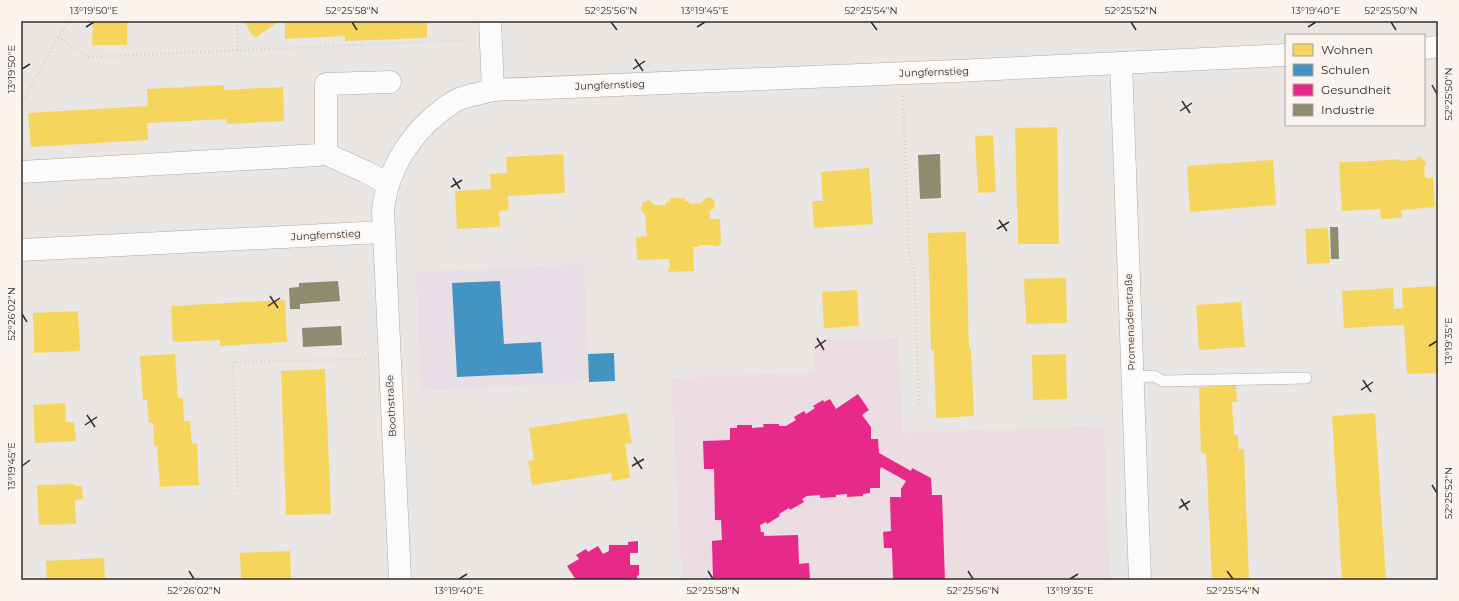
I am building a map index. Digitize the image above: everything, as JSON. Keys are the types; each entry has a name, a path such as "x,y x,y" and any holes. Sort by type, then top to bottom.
{"street":[{"path":"490,21 493,90"},
{"path":"1425,48 1438,47"},
{"name":"Jungfernstieg","path":"21,250 383,232 385,193 394,168 410,142 428,121 456,100 493,90 956,72 1285,55"},
{"name":"Promenadenstraße","path":"1121,63 1140,580"},
{"path":"324,153 326,149 326,84 390,82"},
{"path":"21,172 324,153 366,172 388,184"},
{"name":"Boothstraße","path":"383,232 400,580"}],"lane":[{"path":"1132,377 1154,376 1163,381 1306,378"}],"path":[{"path":"21,105 58,37 70,21"},
{"path":"237,21 238,50"},
{"path":"58,37 89,57 471,40"},
{"path":"903,94 909,253 914,270 920,404"},
{"path":"238,491 233,362 365,359"}],"shaded area":[{"path":"584,264 589,382 421,391 416,272"},
{"path":"898,338 903,433 1104,425 1110,580 682,580 671,378 815,372 815,340"}],"building: Wohnen":[{"path":"93,21 127,21 127,45 92,45"},
{"path":"244,21 427,21 427,38 345,41 345,36 285,39 285,22 277,23 256,37 252,35"},
{"path":"224,85 224,90 283,87 284,121 227,124 226,119 147,123 148,140 31,147 28,113 148,106 147,89"},
{"path":"1057,127 1059,244 1018,244 1015,128"},
{"path":"993,135 996,192 978,193 975,136"},
{"path":"563,154 565,193 508,196 509,210 499,211 500,227 457,229 455,191 491,189 490,174 507,173 506,157"},
{"path":"1419,156 1427,163 1424,167 1425,178 1433,178 1435,207 1401,210 1402,218 1381,219 1380,209 1342,211 1339,162 1400,159 1400,161 1415,160"},
{"path":"1273,160 1276,205 1190,212 1187,166"},
{"path":"869,168 873,224 814,228 812,201 823,201 821,172"},
{"path":"710,197 715,203 714,208 710,211 710,219 720,219 721,244 719,244 719,246 699,245 699,247 693,247 694,271 668,272 668,268 670,268 669,259 637,260 636,237 647,236 645,214 642,212 641,208 643,202 649,200 654,205 666,205 666,202 670,202 669,198 685,198 685,201 689,201 689,204 701,203 706,198"},
{"path":"1328,228 1330,263 1307,264 1305,229"},
{"path":"966,232 969,349 971,349 974,416 936,418 934,350 931,350 928,233"},
{"path":"1066,278 1067,323 1026,324 1024,279"},
{"path":"1438,286 1438,373 1407,374 1404,325 1344,328 1342,291 1393,288 1394,309 1403,308 1402,288"},
{"path":"857,290 859,326 824,328 822,292"},
{"path":"285,300 287,342 220,346 220,340 173,342 171,306"},
{"path":"1241,302 1245,347 1199,350 1196,305"},
{"path":"78,311 80,351 34,353 33,313"},
{"path":"175,354 178,398 183,398 184,421 190,421 192,444 197,443 199,485 160,487 157,446 154,446 153,423 149,423 147,400 143,400 140,356"},
{"path":"1066,354 1067,399 1033,400 1032,355"},
{"path":"325,369 331,514 286,515 281,371"},
{"path":"1236,385 1237,402 1232,402 1234,435 1238,435 1239,450 1244,449 1249,580 1212,580 1206,453 1201,454 1199,387"},
{"path":"65,403 66,422 74,422 76,441 35,443 33,405"},
{"path":"627,413 632,443 625,444 630,478 612,481 611,473 532,485 528,461 534,460 529,428"},
{"path":"1375,413 1386,580 1342,580 1332,416"},
{"path":"75,484 74,486 82,486 83,499 75,500 76,524 39,525 37,485"},
{"path":"290,551 291,580 241,580 240,553"},
{"path":"104,558 105,580 47,580 46,561"}],"building: Schulen":[{"path":"500,281 504,344 541,342 543,373 457,377 452,283"},
{"path":"614,353 615,381 589,382 588,354"}],"building: Gesundheit":[{"path":"858,394 869,410 862,415 871,427 871,439 878,439 879,453 911,471 912,468 931,478 932,495 942,495 945,580 893,580 892,548 884,548 883,532 891,531 890,497 901,497 901,489 906,481 881,467 880,488 870,488 870,493 863,494 863,496 847,497 847,494 836,495 836,497 820,498 820,495 807,496 802,499 804,502 790,510 789,508 767,524 766,522 760,525 761,532 764,532 764,536 798,535 799,564 809,563 810,580 713,580 712,541 722,540 721,520 715,520 714,469 704,469 703,441 730,440 730,428 737,428 737,425 752,425 752,428 764,427 763,424 779,424 779,426 786,426 796,420 794,417 804,411 806,414 815,408 813,406 823,400 824,402 830,399 836,409"},
{"path":"638,541 638,553 630,553 630,565 639,565 639,575 637,576 637,580 576,580 567,566 579,559 576,555 586,549 588,552 598,546 603,554 609,551 609,545 628,545 628,542"}],"building: Industrie":[{"path":"940,154 941,198 920,199 918,155"},
{"path":"1330,227 1338,227 1339,259 1331,259"},
{"path":"338,281 340,301 300,304 300,309 290,309 289,288 299,287 299,283"},
{"path":"341,326 342,345 303,347 302,328"}]}
